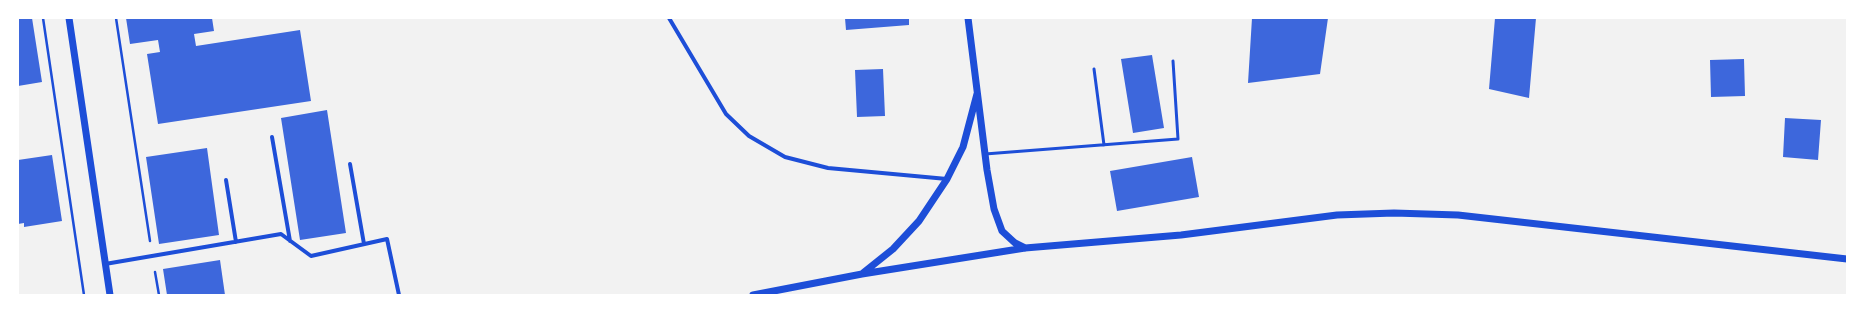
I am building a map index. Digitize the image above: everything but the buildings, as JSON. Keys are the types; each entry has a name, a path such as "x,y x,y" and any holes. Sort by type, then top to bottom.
{"street":[{"path":"69,18 110,295"},
{"path":"669,18 726,114 749,136 785,157 828,168 947,179"},
{"path":"968,18 985,154 994,208 1002,231 1015,243 1025,248"},
{"path":"862,274 893,249 919,221 947,179 963,147 978,90"},
{"path":"272,137 290,241"},
{"path":"350,164 364,244"},
{"path":"226,180 236,242"},
{"path":"753,295 862,274 1025,248 1181,235 1337,215 1394,213 1458,215 1847,259"},
{"path":"105,264 281,234 311,256 387,239 399,295"}],"lane":[{"path":"985,154 1178,139 1173,61"},
{"path":"1094,68 1104,145"}],"path":[{"path":"43,18 84,295"},
{"path":"116,18 159,295"}]}
